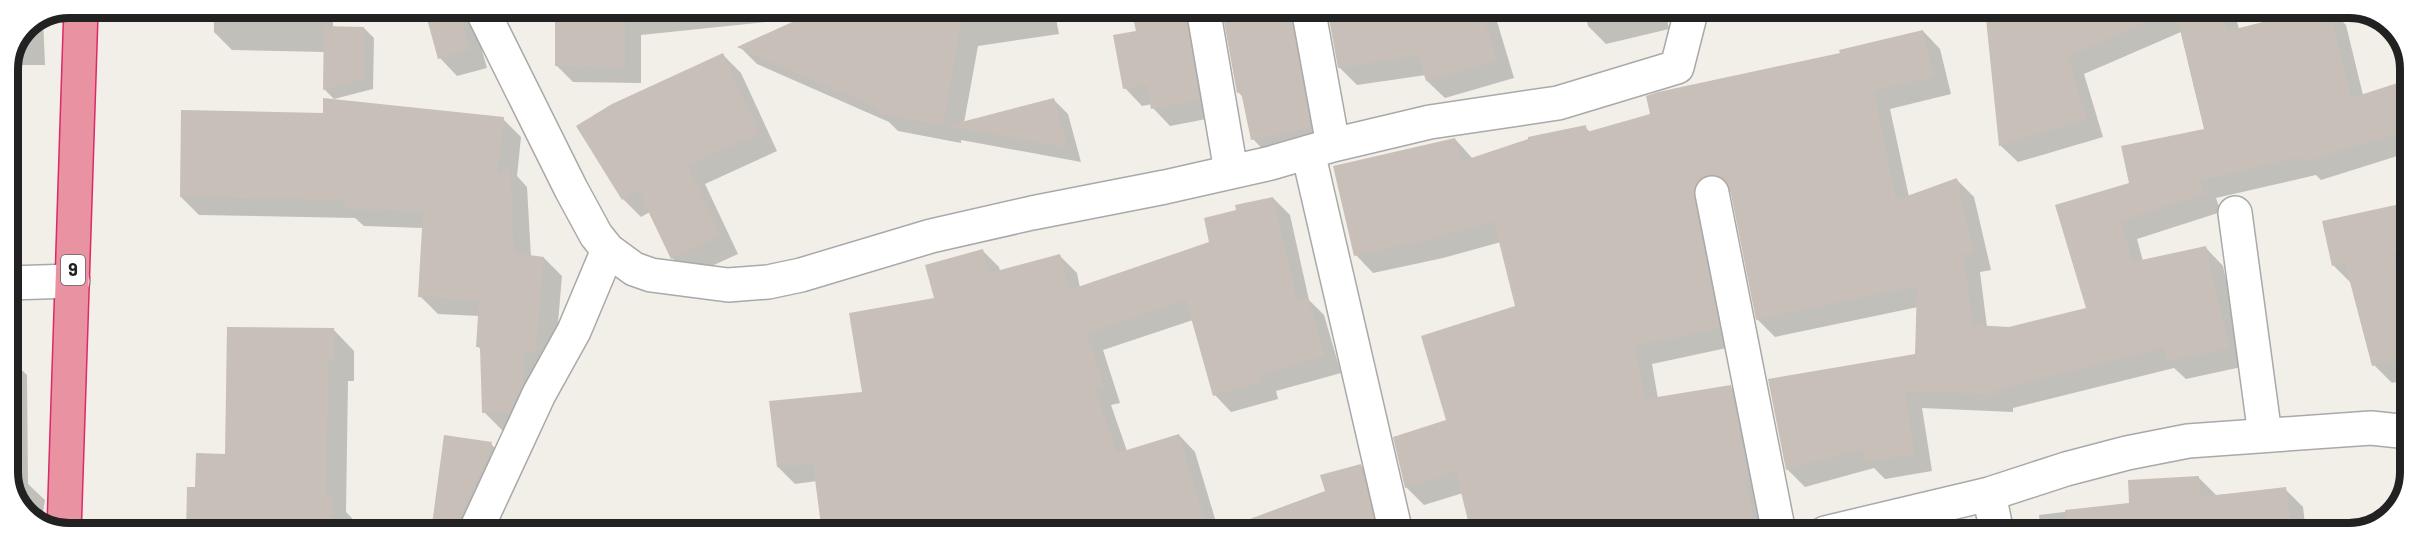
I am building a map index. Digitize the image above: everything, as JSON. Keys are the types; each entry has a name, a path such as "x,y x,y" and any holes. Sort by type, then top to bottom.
{"highway":[{"name":"9","path":"64,523 81,18"}],"street":[{"path":"486,18 571,189 596,235 608,250 634,269 651,275 728,285 768,282 824,269 931,236 1231,171 1454,117 1558,103 1677,67 1689,18"},
{"path":"1205,18 1231,171"},
{"path":"1309,18 1321,149 1394,523"},
{"path":"1712,194 1777,523"},
{"path":"2235,213 2265,435"},
{"path":"479,523 540,394 574,331 608,250"},
{"path":"18,283 73,281"},
{"path":"1867,523 1989,494 2066,469 2127,453 2188,441 2371,428 2400,430"},
{"path":"1989,494 1995,523"}],"building":[{"path":"427,18 461,18 470,50 438,59"},
{"path":"555,18 625,18 625,67 555,66"},
{"path":"801,18 962,18 943,126 878,114 879,109 737,47"},
{"path":"1133,18 1187,18 1200,100 1151,109 1147,85 1123,89 1113,35 1136,31"},
{"path":"1223,18 1292,18 1311,127 1251,140 1241,92 1237,93"},
{"path":"1329,18 1484,18 1497,61 1426,81 1418,56 1338,68"},
{"path":"1986,18 2155,18 2068,57 2087,119 1999,146"},
{"path":"2177,18 2223,18 2227,31 2279,18 2331,18 2351,98 2400,82 2400,132 2302,163 2300,157 2200,181 2205,194 2121,221 2132,262 2206,246 2229,348 2167,362 2164,348 1996,390 1996,395 1905,391 1915,454 1866,462 1863,449 1786,470 1768,379 1915,354 1917,286 1756,320 1730,189 1726,181 1719,176 1708,175 1699,179 1694,188 1694,196 1720,328 1635,346 1645,399 1731,385 1749,479 1744,481 1756,523 1469,523 1456,472 1405,488 1393,437 1446,420 1421,336 1515,306 1494,222 1424,241 1354,256 1333,166 1455,138 1462,161 1528,139 1528,137 1586,125 1587,132 1650,114 1646,96 1658,92 1840,53 1839,50 1923,30 1934,77 1874,91 1896,200 1957,178 1974,252 1963,255 1973,325 2009,327 2086,308 2055,205 2129,183 2121,146 2204,129"},
{"path":"324,26 364,27 364,79 323,90"},
{"path":"723,53 760,133 688,166 721,236 671,259 638,190 622,200 576,126 612,104"},
{"path":"323,98 504,117 498,174 510,167 514,253 544,257 536,352 523,351 524,382 510,412 482,413 480,347 476,347 479,300 418,297 423,211 344,209 345,200 180,197 181,110 323,113"},
{"path":"1054,98 1068,148 946,126"},
{"path":"1273,197 1297,300 1308,297 1325,356 1260,375 1262,382 1213,396 1186,300 1087,334 1104,386 1095,389 1117,453 1179,434 1206,523 821,523 813,464 777,467 769,401 862,392 849,313 934,298 925,265 983,249 989,273 1060,254 1069,290 1209,242 1204,218 1236,210 1235,205"},
{"path":"2400,204 2400,251 2392,253 2400,283 2400,359 2372,366 2345,263 2332,266 2322,221"},
{"path":"227,327 334,328 334,360 328,360 326,495 332,495 331,523 186,523 187,487 195,487 196,453 225,454"},
{"path":"444,435 492,442 489,456 456,523 432,523"},
{"path":"1361,464 1375,523 1239,523 1325,491 1320,475"},
{"path":"2199,476 2200,497 2286,487 2291,523 2066,523 2065,510 2129,503 2128,480"}]}
